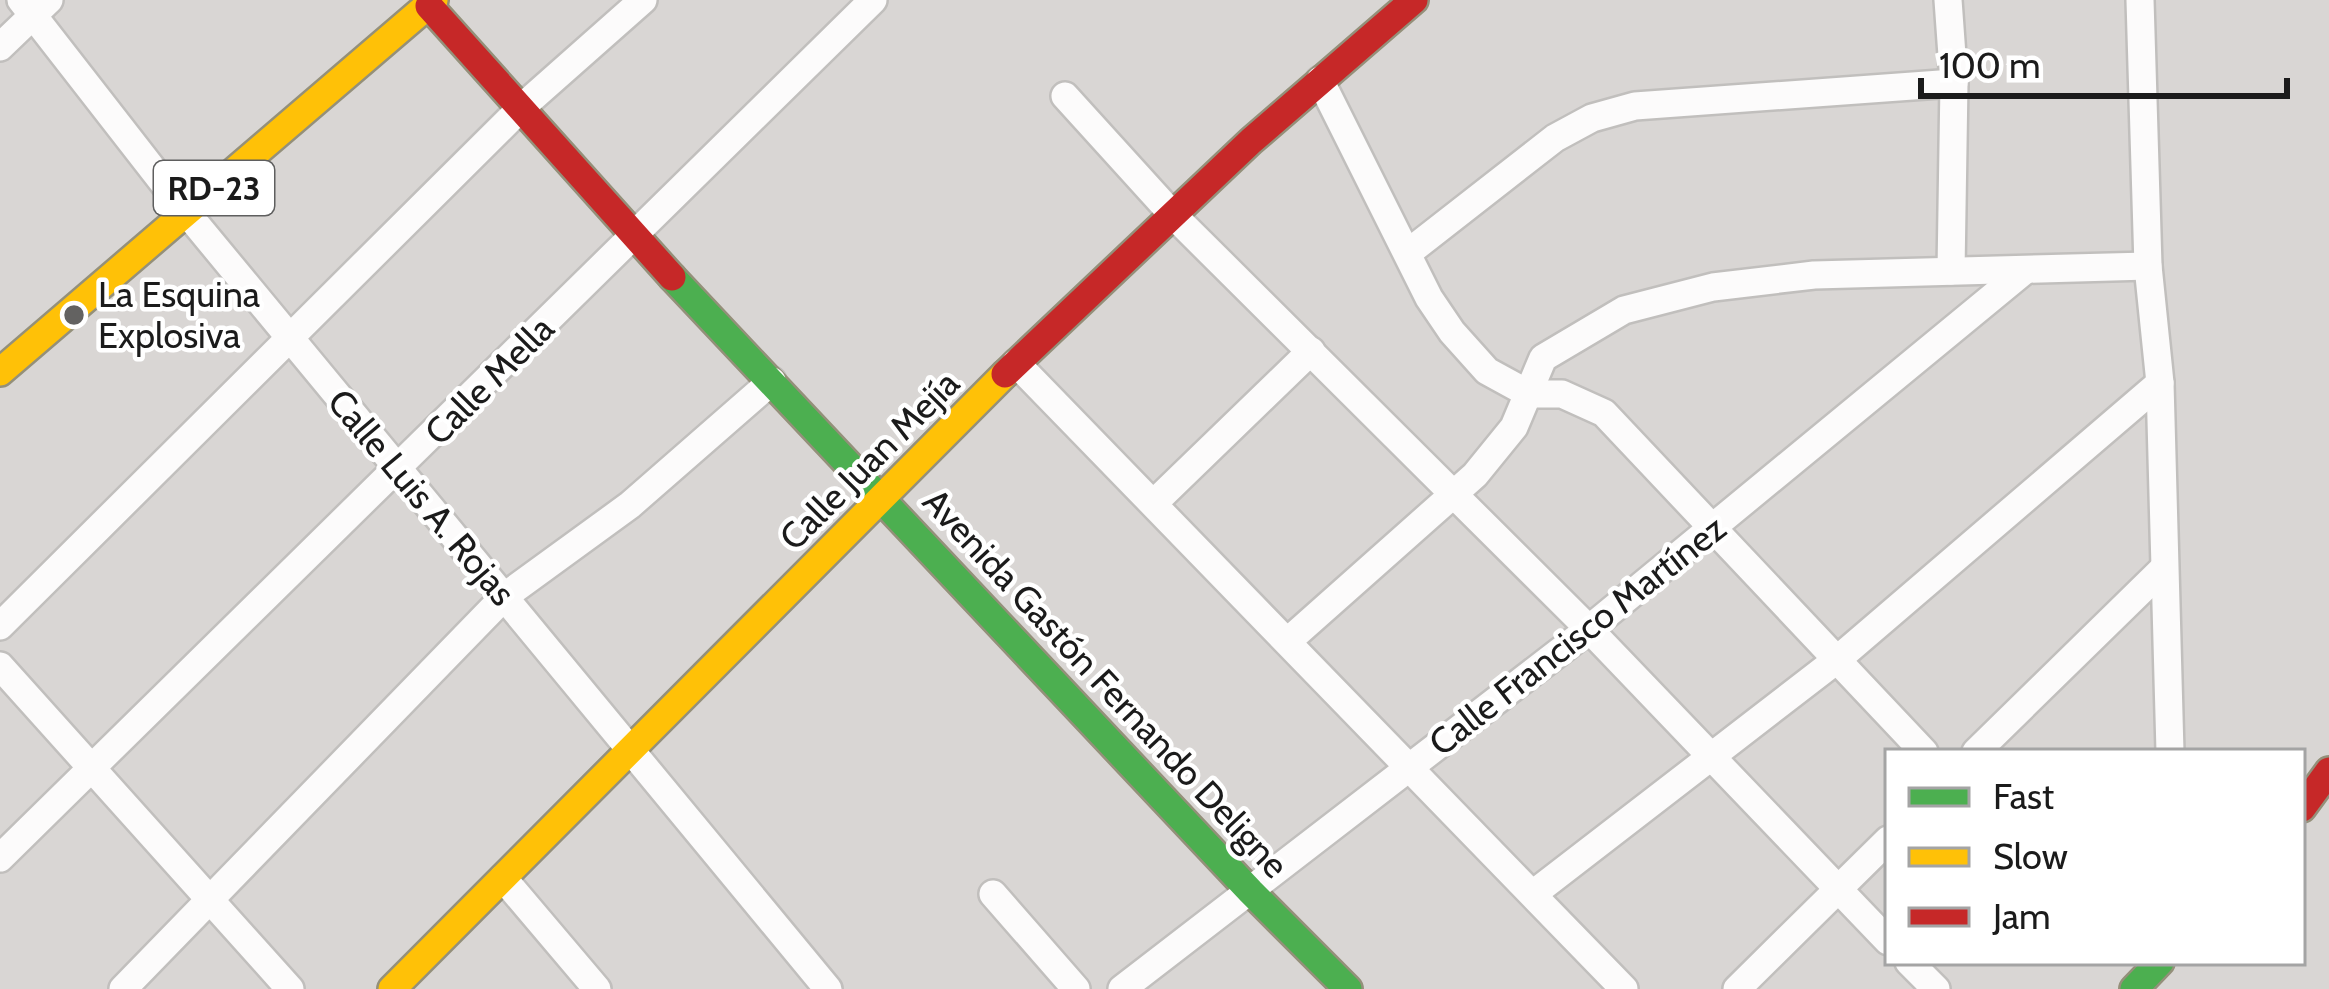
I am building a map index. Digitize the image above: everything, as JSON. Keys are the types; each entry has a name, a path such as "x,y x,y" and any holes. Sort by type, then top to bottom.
{"street":[{"path":"0,626 522,107 643,0"},
{"name":"Calle Mella","path":"0,858 873,0"},
{"name":"Calle Juan Mejía","path":"392,989 1016,363 1320,80 1414,0"},
{"path":"1948,0 1954,83 1951,271"},
{"path":"2140,0 2148,266 2160,383 2170,749"},
{"name":"Avenida Gastón Fernando Deligne","path":"429,2 589,189 1251,892 1348,989"},
{"name":"RD-23","path":"0,372 429,2"},
{"path":"0,47 34,5"},
{"name":"Calle Luis A. Rojas","path":"34,5 186,212 828,989"},
{"path":"1320,80 1429,298 1487,371 1528,394 1562,394 1604,413 1921,749"},
{"path":"1409,252 1555,138 1592,118 1636,106 1954,83"},
{"path":"1065,96 1173,215 1589,629 1885,938"},
{"path":"1288,641 1454,496 1514,427 1543,358 1624,310 1713,287 1794,278 2148,266"},
{"name":"Calle Francisco Martínez","path":"1122,989 1589,629 2024,272"},
{"path":"1154,503 1311,351"},
{"path":"1016,363 1624,989"},
{"path":"123,989 505,596 630,505 772,381"},
{"path":"1533,894 1839,658 2160,383"},
{"path":"1979,749 2162,570"},
{"path":"0,666 290,989"},
{"path":"2305,804 2329,771"},
{"path":"1737,989 1885,843"},
{"path":"503,878 597,989"},
{"path":"993,894 1076,989"},
{"path":"1912,965 1936,989"}],"shaded area":[{"path":"0,0 2329,0 2329,989 0,989"}],"traffic: fast":[{"path":"672,277 1348,989"},
{"path":"2134,989 2157,965"}],"traffic: slow":[{"path":"0,372 434,0"},
{"path":"392,989 1005,374"}],"traffic: jam":[{"path":"1005,374 1251,141 1414,0"},
{"path":"429,6 672,277"},
{"path":"2305,804 2329,771"}],"place":[{"name":"La Esquina Explosiva","path":"74,315"}]}
